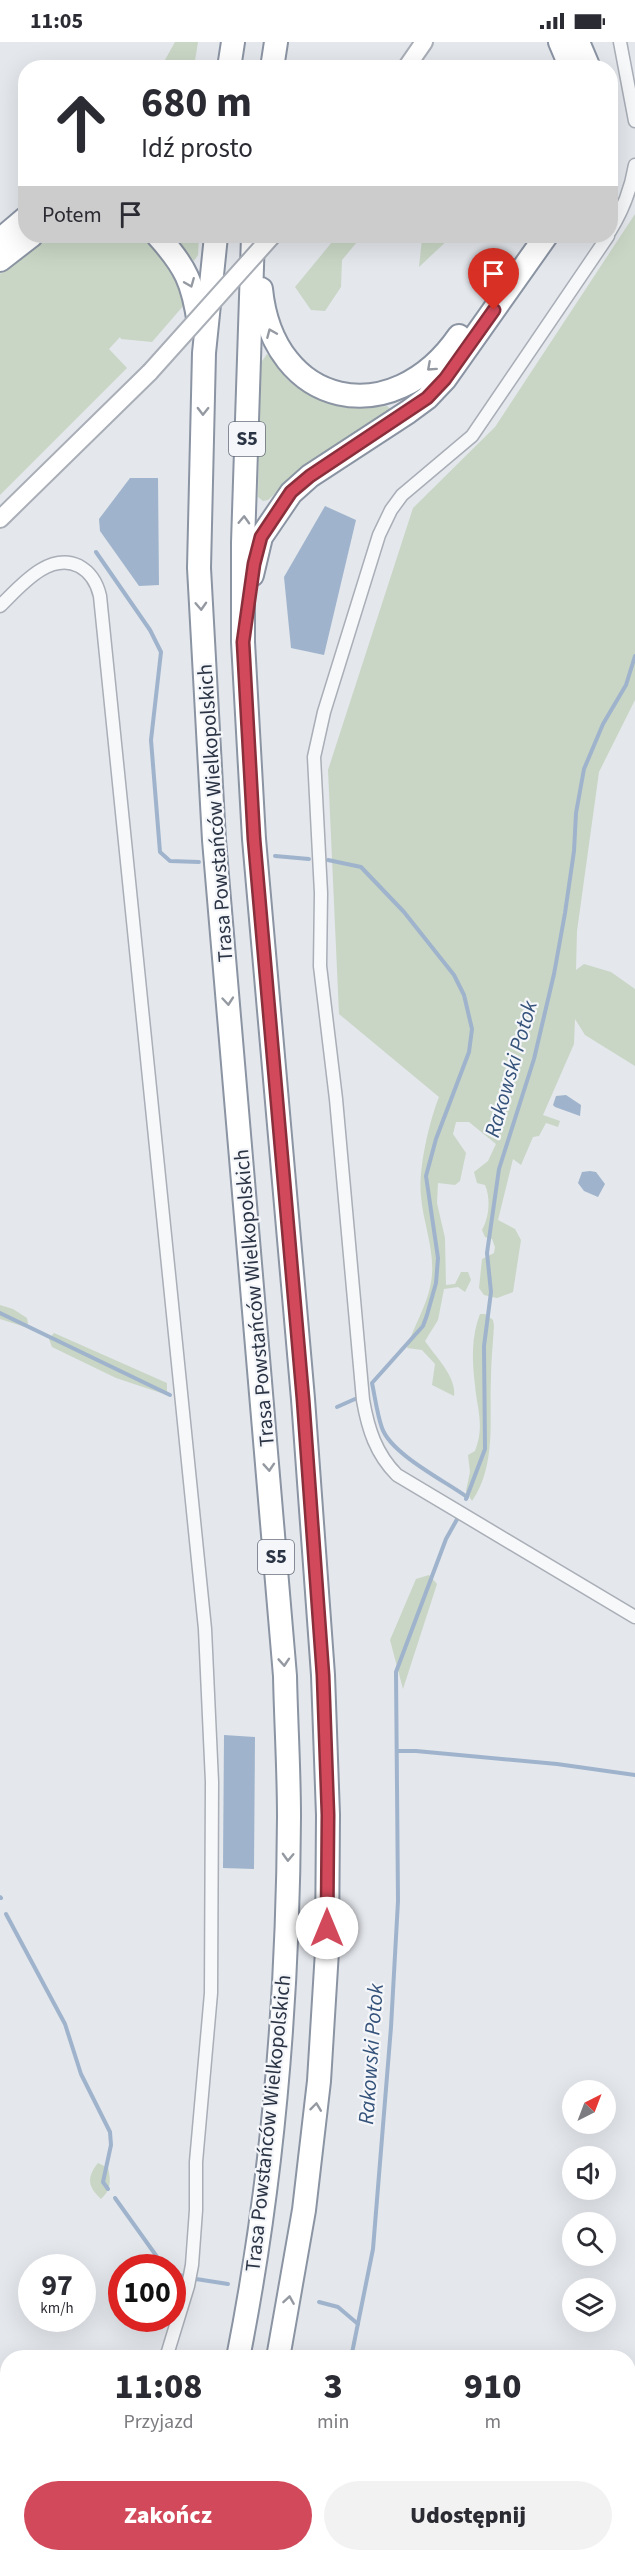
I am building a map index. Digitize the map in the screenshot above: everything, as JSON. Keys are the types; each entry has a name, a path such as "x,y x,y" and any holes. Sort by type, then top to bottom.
{"highway":[{"path":"230,60 233,42"},
{"path":"273,60 276,42"},
{"path":"560,42 568,60"},
{"path":"578,42 586,60"},
{"path":"0,240 18,225"},
{"path":"0,260 22,243"},
{"path":"164,243 185,270 194,291 204,353"},
{"name":"Trasa Powstańców Wielkopolskich","path":"215,243 204,353 199,568 214,840 283,1653 289,1816 286,1948 277,2077 263,2208 239,2350"},
{"name":"Trasa Powstańców Wielkopolskich","path":"255,243 243,531 243,642 254,839 303,1399 319,1629 328,1815 327,1951 319,2081 304,2210 280,2350"},
{"path":"256,243 263,305 269,330 281,353 297,370 316,384 341,394 369,396 393,391 416,380 436,363 454,343 523,243"},
{"path":"243,642 254,564 261,537 276,512 291,492 310,476 427,398 445,379 541,243"}],"main road":[{"path":"412,60 424,42"},
{"path":"0,519 150,372 266,243"}],"street":[{"path":"620,42 635,122"},
{"path":"618,216 624,204 635,165"},
{"path":"603,243 472,436 416,480 391,510 379,535 324,712 317,738 314,767 321,893 322,1002 336,1099 363,1400 373,1440 388,1466 397,1475 635,1617"},
{"path":"0,606 27,580 48,566 65,562 81,567 94,580 100,596 205,1629 212,1782 211,1993 196,2162 196,2210 192,2265 168,2350"}],"green space":[{"path":"175,42 198,42 195,60 165,60"},
{"path":"635,214 635,700 599,772 577,931 576,970 584,964 611,972 635,989 635,1066 585,1035 575,1019 574,1044 543,1115 560,1121 558,1127 546,1123 539,1136 533,1137 521,1165 513,1159 498,1220 515,1229 521,1240 513,1292 497,1298 484,1295 479,1288 482,1259 494,1253 495,1247 492,1239 485,1237 482,1230 488,1214 489,1202 485,1185 477,1183 474,1172 488,1161 496,1144 469,1122 456,1122 453,1134 466,1153 460,1181 455,1185 438,1183 437,1203 445,1238 446,1285 455,1284 461,1272 468,1272 471,1280 465,1292 458,1287 444,1289 438,1320 425,1341 449,1374 454,1396 432,1385 435,1364 422,1350 407,1348 431,1284 432,1264 422,1206 421,1173 425,1146 439,1097 339,1014 328,770 413,508 495,427"},
{"path":"36,243 150,243 177,276 184,305 152,342 121,339 120,337 109,349 127,368 0,495 0,274"},
{"path":"178,243 199,243 198,255 194,261"},
{"path":"331,243 356,243 342,260 341,287 325,311 311,310 295,287"},
{"path":"422,243 445,243 419,267"},
{"path":"267,354 287,379 309,395 347,406 387,406 394,412 308,463 268,500 263,501 258,497 260,364"},
{"path":"0,1305 13,1309 27,1318 28,1324 25,1327 0,1319"},
{"path":"480,1314 485,1314 493,1320 494,1326 490,1441 485,1472 472,1501 466,1491 470,1472 468,1455 475,1451 480,1434 473,1358 475,1331"},
{"path":"54,1333 167,1383 167,1395 116,1378 52,1347 49,1339"},
{"path":"429,1575 437,1584 403,1689 390,1640 416,1579"},
{"path":"98,2163 108,2168 110,2177 108,2189 101,2199 93,2190 90,2182"}],"water":[{"path":"130,478 158,478 159,585 139,586 100,531 99,519"},
{"path":"325,506 356,520 324,655 291,648 284,577"},
{"path":"566,1095 581,1105 580,1116 553,1105 556,1096"},
{"path":"582,1172 596,1172 605,1184 598,1197 584,1191 578,1183"},
{"path":"224,1735 255,1737 254,1869 223,1868"}],"waterway":[{"path":"96,552 150,630 161,652 151,740 160,852 170,861 199,862"},
{"name":"Rakowski Potok","path":"466,1499 485,1449 484,1346 491,1292 487,1253 499,1169 534,1059 554,974 565,913 574,851 576,813 584,769 603,724 626,685 635,656"},
{"path":"275,856 309,859"},
{"path":"328,860 361,867 404,912 454,975 464,995 472,1029 469,1052 436,1139 426,1176 438,1258 436,1283 427,1315 423,1326 372,1383 380,1423 387,1438 407,1457 467,1497"},
{"path":"0,1313 170,1395"},
{"path":"337,1407 355,1399"},
{"name":"Rakowski Potok","path":"353,2350 373,2249 391,2027 398,1901 396,1672 446,1539 460,1514"},
{"name":"Rakowski Potok","path":"397,1751 557,1764 635,1775"},
{"path":"6,1914 65,2024 81,2074 110,2132 111,2145 103,2182 108,2189"},
{"path":"115,2198 155,2254"},
{"path":"196,2279 228,2284"},
{"path":"319,2302 338,2307 358,2324"}],"route":[{"path":"327,1928 328,1815 323,1675 303,1399 254,839 243,642 254,564 261,537 291,492 310,476 427,398 445,379 494,310"}]}
